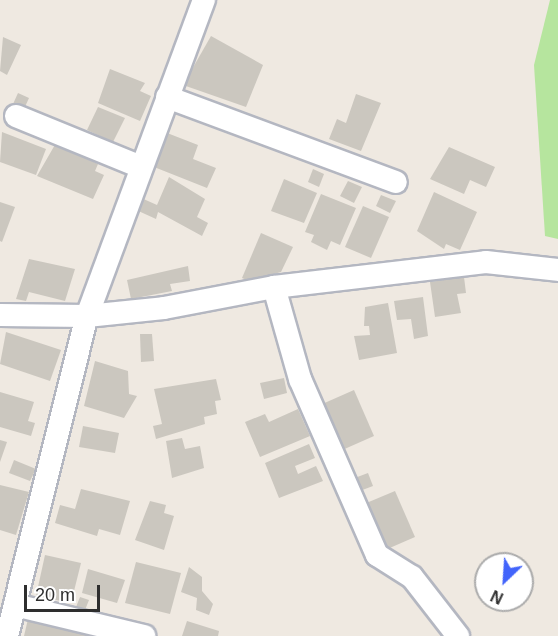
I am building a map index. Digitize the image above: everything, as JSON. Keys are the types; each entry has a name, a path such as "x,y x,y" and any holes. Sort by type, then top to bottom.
{"street":[{"path":"7,636 87,316 204,0"},
{"path":"167,97 396,182"},
{"path":"16,116 141,167"},
{"path":"0,315 87,316 274,287 486,262 558,270"},
{"path":"274,287 300,379 377,555 412,577 458,636"},
{"path":"15,605 144,636"}],"green space":[{"path":"550,0 558,0 558,239 545,236 534,65"}],"building":[{"path":"211,36 263,65 246,107 183,85"},
{"path":"3,37 21,45 7,75 0,71"},
{"path":"110,69 145,83 140,91 151,96 140,121 98,103"},
{"path":"18,93 29,98 24,109 13,104"},
{"path":"356,94 381,103 361,151 329,139 337,119 346,123"},
{"path":"98,107 125,118 113,142 87,130"},
{"path":"162,131 198,145 193,159 216,168 207,188 149,165"},
{"path":"2,132 46,149 36,175 0,162"},
{"path":"56,143 98,164 95,171 104,175 93,199 37,176"},
{"path":"449,147 495,167 486,187 470,180 464,194 430,179"},
{"path":"313,169 324,174 319,187 308,182"},
{"path":"169,177 205,199 197,217 208,223 202,236 158,212 156,219 134,209 139,197 157,205"},
{"path":"284,179 317,193 304,223 271,211"},
{"path":"348,181 362,187 354,203 340,196"},
{"path":"434,192 477,212 460,250 446,244 444,249 417,231"},
{"path":"321,194 356,208 340,245 331,241 327,250 311,242 314,235 305,232"},
{"path":"381,195 396,201 390,213 376,206"},
{"path":"0,202 15,207 2,242 0,241"},
{"path":"363,206 389,217 371,258 345,247"},
{"path":"261,233 293,247 281,272 249,281 242,278"},
{"path":"29,259 75,269 65,301 29,292 26,301 16,299"},
{"path":"188,266 190,281 170,284 172,291 131,299 127,280"},
{"path":"464,277 466,293 457,294 461,313 435,317 430,282"},
{"path":"423,297 428,336 414,339 411,319 397,320 394,301"},
{"path":"388,303 397,353 359,360 354,336 370,335 369,326 364,326 365,307"},
{"path":"6,332 61,350 50,381 0,364"},
{"path":"140,334 152,334 154,361 141,362"},
{"path":"95,361 128,371 129,394 137,396 124,418 84,406"},
{"path":"284,378 287,393 264,399 260,383"},
{"path":"216,379 221,400 215,401 217,414 204,417 205,424 156,439 153,426 162,424 154,389"},
{"path":"354,390 374,436 340,451 320,405"},
{"path":"0,392 34,402 28,421 35,423 31,436 0,427"},
{"path":"298,409 310,436 260,457 245,422 265,414 269,422"},
{"path":"83,426 119,433 115,453 79,447"},
{"path":"182,438 185,449 200,446 204,468 172,478 166,441"},
{"path":"0,440 7,442 0,462"},
{"path":"309,444 315,458 295,466 298,474 316,466 323,481 279,498 265,463"},
{"path":"14,460 36,469 30,481 9,473"},
{"path":"368,473 373,486 357,492 352,479"},
{"path":"0,485 29,492 16,535 0,530"},
{"path":"81,489 130,501 120,535 99,529 97,536 55,523 60,505 75,509"},
{"path":"395,491 415,537 385,550 364,504"},
{"path":"150,501 166,505 164,513 174,516 164,550 135,540"},
{"path":"45,555 81,563 71,603 36,596"},
{"path":"136,562 181,573 170,614 125,603"},
{"path":"189,567 202,577 202,591 213,604 209,615 196,610 197,598 181,592"},
{"path":"88,569 125,580 117,603 82,593"},
{"path":"80,597 89,600 85,610 76,607"},
{"path":"28,619 93,635 93,636 24,636"},
{"path":"187,621 219,631 218,636 182,636"}]}
